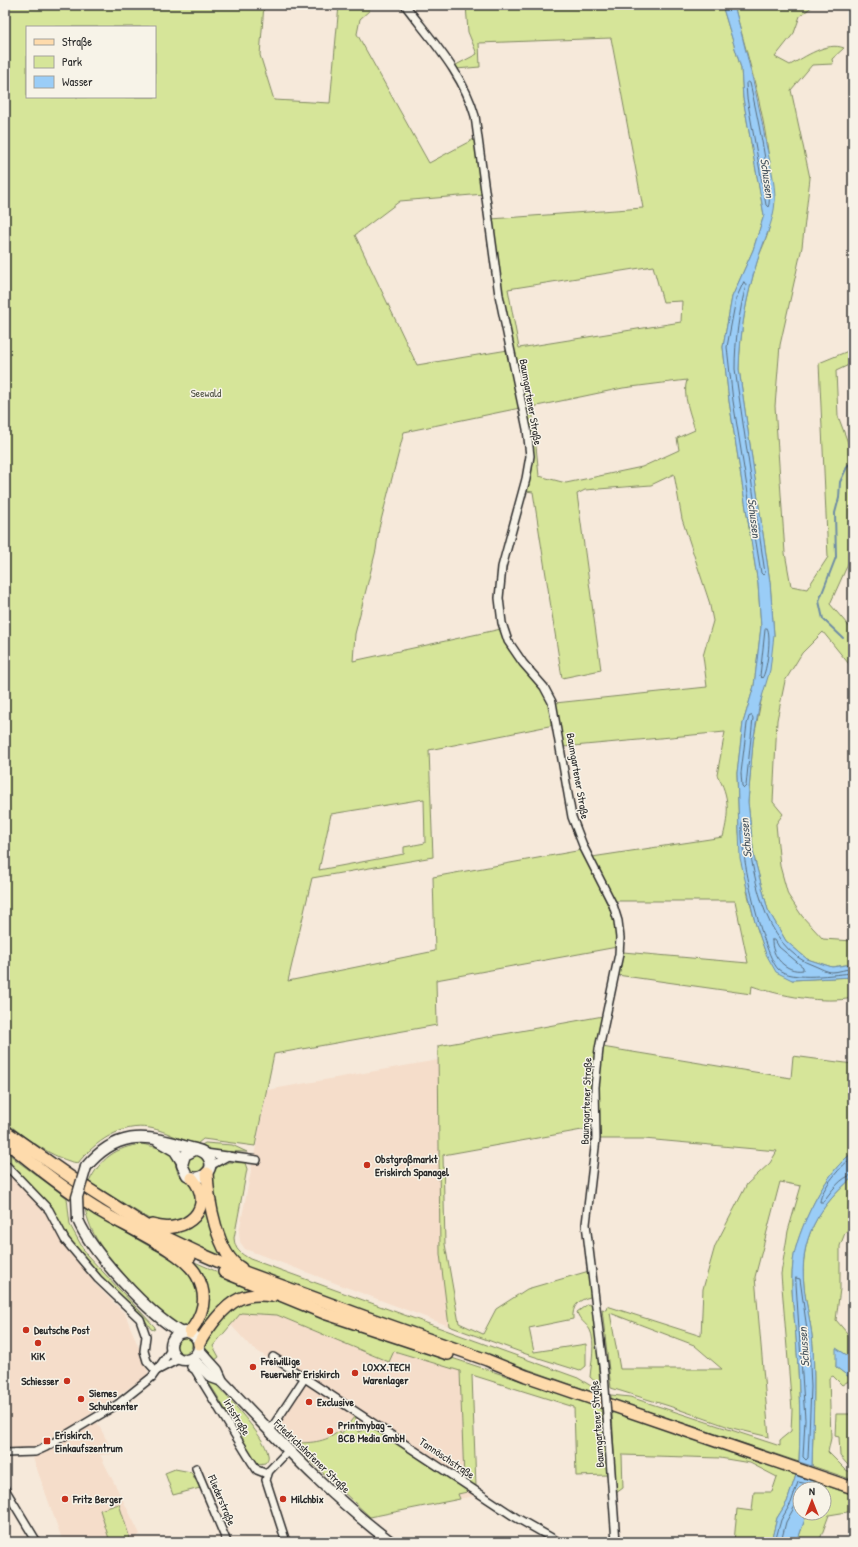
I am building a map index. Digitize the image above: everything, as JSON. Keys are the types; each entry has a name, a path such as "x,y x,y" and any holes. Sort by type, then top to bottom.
{"main road":[{"path":"5,1131 82,1185 157,1233 201,1254 363,1316 487,1360 526,1376 853,1488"},
{"path":"5,1141 67,1190 112,1219 157,1243 301,1305"},
{"path":"209,1169 216,1226 224,1252 238,1266 265,1279"},
{"path":"122,1210 149,1225 168,1229 182,1226 190,1222 199,1208 200,1195 196,1183 192,1178"},
{"path":"157,1243 192,1269 203,1288 204,1301 201,1316 181,1334"},
{"path":"199,1347 202,1337 221,1312 230,1304 243,1297 264,1295 301,1305 485,1366 526,1376"}],"street":[{"name":"Baumgartener Straße","path":"405,5 458,76 469,97 475,116 499,295 527,429 530,456 526,479 502,567 498,598 502,623 508,640 516,654 544,687 552,702 572,817 584,848 613,905 618,921 620,938 619,954 599,1048 596,1070 596,1139 586,1224 604,1374 616,1542"},
{"path":"171,1350 179,1359 191,1363 199,1347 195,1336 181,1334 165,1324 113,1272 84,1234 78,1220 77,1197 86,1167 99,1154 113,1144 130,1138 151,1138 171,1141 205,1153 257,1160"},
{"path":"151,1138 175,1151 182,1162 183,1170 192,1178 200,1178 209,1169 228,1156"},
{"path":"182,1162 187,1153 195,1150"},
{"path":"205,1153 210,1160 209,1169"},
{"path":"5,1164 48,1210 65,1240 98,1279 140,1318 146,1336 144,1351 148,1362 156,1371"},
{"path":"5,1453 35,1452 118,1404 152,1376 171,1350 171,1344 181,1334"},
{"name":"Friedrichshafener Straße","path":"199,1347 217,1370 222,1381 269,1432 331,1492 391,1542"},
{"name":"Tannöschstraße","path":"273,1356 304,1379 377,1424 515,1517 558,1542"},
{"path":"156,1371 179,1359"},
{"name":"Friedrichshafener Straße","path":"191,1363 211,1377 222,1381"},
{"name":"Irisstraße","path":"191,1363 257,1470 267,1474"},
{"path":"269,1432 304,1379"},
{"path":"286,1542 267,1488 267,1474 288,1451"},
{"name":"Fliederstraße","path":"196,1468 227,1542"},
{"path":"5,1489 37,1542"}],"shaded area":[{"path":"438,1060 440,1254 449,1326 245,1249 240,1242 239,1232 267,1090"},
{"path":"5,1170 44,1210 63,1243 96,1285 125,1314 141,1353 142,1361 148,1371 148,1375 101,1407 46,1443 33,1448 5,1449"},
{"path":"241,1313 277,1315 388,1362 393,1351 460,1371 464,1480 479,1495 382,1514 359,1432 341,1434 339,1432 333,1437 309,1443 291,1443 276,1428 306,1384 250,1346 231,1325"},
{"path":"97,1422 114,1454 100,1455 140,1534 131,1542 63,1542 33,1458 50,1450"}],"green space":[{"name":"Seewald","path":"5,5 264,5 260,55 274,100 330,103 339,5 365,5 370,10 360,19 357,34 429,163 474,139 484,194 400,201 355,235 417,365 508,350 520,408 404,432 379,528 376,550 355,634 353,661 501,629 515,658 544,692 550,706 554,725 429,750 433,857 312,878 288,981 435,951 433,877 582,850 615,920 617,947 436,980 437,1025 274,1054 255,1146 203,1139 197,1144 185,1141 156,1129 139,1127 119,1131 101,1141 78,1163 69,1161 49,1152 5,1121","holes":["424,799 425,843 404,847 404,854 319,870 331,814"]},
{"path":"466,5 722,5 741,68 743,98 764,215 753,250 732,297 723,347 729,401 758,584 761,627 754,686 743,723 737,773 739,832 747,891 755,922 766,954 792,980 853,977 853,998 829,1000 802,998 776,993 752,986 751,994 617,975 623,952 748,963 735,901 614,901 592,857 723,837 727,805 724,790 717,775 725,732 563,747 555,703 707,687 703,656 713,621 709,601 682,519 674,474 651,485 585,490 577,494 601,670 562,678 533,492 526,491 532,470 533,454 501,291 491,219 643,208 611,38 479,43 480,67 456,69 454,66 477,54 468,32","holes":["653,266 663,302 682,301 681,322 519,348 508,289","687,380 686,399 695,430 677,438 679,450 642,467 566,483 539,476 532,407 623,388"]},
{"path":"734,5 814,5 800,16 794,33 775,57 790,65 823,48 837,46 844,48 832,59 833,64 812,65 791,90 810,178 802,247 780,345 775,406 785,553 791,586 807,589 828,557 819,363 853,349 853,363 836,371 838,416 850,448 853,447 853,553 830,604 853,631 853,669 823,632 802,653 785,681 777,720 773,802 783,814 776,824 780,866 788,895 802,916 823,939 853,941 853,964 832,967 807,959 786,941 768,910 754,857 748,802 753,742 774,635 770,582 739,369 742,328 757,262 769,228 771,200 767,143 762,115"},
{"path":"603,1016 593,1072 593,1128 443,1155 445,1244 459,1323 483,1334 496,1309 527,1289 589,1271 592,1295 577,1304 574,1310 573,1319 529,1328 534,1352 586,1344 586,1366 580,1371 526,1354 449,1326 440,1254 438,1046"},
{"path":"602,1047 791,1078 793,1056 853,1064 853,1153 833,1172 814,1202 800,1234 795,1249 793,1262 792,1290 797,1353 800,1431 799,1462 611,1399 611,1395 630,1397 780,1446 780,1440 791,1431 792,1410 781,1274 788,1231 801,1186 780,1182 755,1277 769,1437 732,1428 611,1388 602,1309 606,1310 607,1306 701,1336 703,1289 715,1246 747,1184 770,1163 777,1151 644,1139 599,1139 598,1085","holes":["610,1313 694,1345 722,1369 620,1369"]},
{"path":"205,1143 232,1145 247,1152 211,1151 200,1146"},
{"path":"142,1144 164,1149 173,1154 179,1175 191,1185 194,1190 196,1195 195,1205 190,1214 182,1222 154,1222 89,1182 98,1167 110,1156 124,1148"},
{"path":"5,1150 67,1198 70,1225 86,1254 155,1327 154,1330 151,1329 141,1314 119,1296 101,1278 73,1245 59,1220 44,1200 5,1158"},
{"path":"196,1155 202,1158 205,1164 202,1170 196,1173 190,1170 187,1164 190,1158"},
{"path":"229,1162 245,1163 247,1169 234,1238 237,1248 246,1257 578,1378 601,1392 601,1395 394,1322 242,1265 224,1244 211,1176 217,1167"},
{"path":"853,1177 853,1223 845,1233 840,1246 840,1289 836,1320 853,1340 853,1359 837,1349 836,1367 852,1379 842,1385 833,1376 829,1378 831,1438 828,1452 846,1470 853,1473 853,1480 812,1466 814,1392 813,1347 803,1269 808,1239 821,1212 830,1200"},
{"path":"204,1199 225,1260 165,1233 181,1230 190,1224"},
{"path":"85,1209 190,1270 196,1279 201,1305 190,1325 175,1325 159,1312 136,1287 99,1243 90,1226"},
{"path":"190,1260 262,1291 255,1291 202,1330 200,1328 207,1309"},
{"path":"269,1298 601,1407 607,1475 576,1476 574,1407 472,1375 476,1487 464,1480 460,1371 394,1351 389,1362 277,1315 241,1313 213,1346 219,1357 214,1361 203,1347 205,1338 240,1301"},
{"path":"588,1304 593,1306 595,1311 600,1386 590,1377 593,1347 592,1335 587,1325 579,1317 577,1312"},
{"path":"184,1337 190,1339 192,1345 190,1351 184,1353 178,1351 176,1345 178,1339"},
{"path":"202,1370 240,1411 259,1436 268,1455 268,1459 265,1463 258,1464 254,1461 218,1397 201,1371"},
{"path":"612,1411 796,1475 794,1481 792,1481 792,1487 787,1502 777,1518 771,1542 734,1542 737,1509 752,1511 754,1492 772,1492 777,1477 750,1463 720,1458 622,1455 623,1488 616,1493"},
{"path":"836,1414 853,1414 853,1471 840,1456 839,1437 835,1436"},
{"path":"354,1417 359,1432 375,1426 468,1489 467,1492 458,1494 460,1499 370,1517 291,1443 323,1440 339,1431 341,1434"},
{"path":"175,1469 191,1472 200,1488 173,1495 165,1473"},
{"path":"832,1488 853,1495 853,1511 832,1514"},
{"path":"119,1504 131,1542 110,1542 100,1510"},
{"path":"804,1521 827,1521 819,1542 797,1542"}],"water":[{"name":"Schussen","path":"722,5 734,5 759,109 775,194 773,217 757,262 747,302 742,328 739,369 770,582 774,635 770,670 759,707 753,742 748,802 754,857 768,910 786,941 807,959 832,967 853,964 853,977 792,980 776,972 766,954 755,922 740,858 737,773 743,723 754,686 761,627 758,584 729,401 723,347 732,297 753,250 764,215 743,98 741,68"},
{"name":"Schussen","path":"853,1153 853,1177 830,1200 821,1212 808,1239 805,1253 803,1269 804,1286 814,1362 812,1466 799,1462 800,1431 797,1353 792,1290 793,1262 795,1249 800,1234 814,1202 833,1172"},
{"path":"836,1348 853,1359 853,1380 836,1367"},
{"path":"796,1475 813,1481 794,1481"},
{"path":"792,1487 792,1521 804,1521 797,1542 771,1542 777,1518 787,1502"}],"waterway":[{"path":"843,638 823,619 819,601 836,557 835,513 839,498 840,482 848,465 853,464"}],"place":[{"name":"Obstgroßmarkt Eriskirch Spanagel","path":"367,1165"},
{"name":"Deutsche Post","path":"26,1330"},
{"name":"KiK","path":"38,1343"},
{"name":"Freiwillige Feuerwehr Eriskirch","path":"253,1367"},
{"name":"LOXX.TECH Warenlager","path":"355,1373"},
{"name":"Schiesser","path":"67,1381"},
{"name":"Siemes Schuhcenter","path":"81,1399"},
{"name":"Exclusive","path":"309,1402"},
{"name":"Printmybag - BCB Media GmbH","path":"330,1431"},
{"name":"Eriskirch, Einkaufszentrum","path":"47,1441"},
{"name":"Fritz Berger","path":"65,1499"},
{"name":"Milchbix","path":"283,1499"}]}
